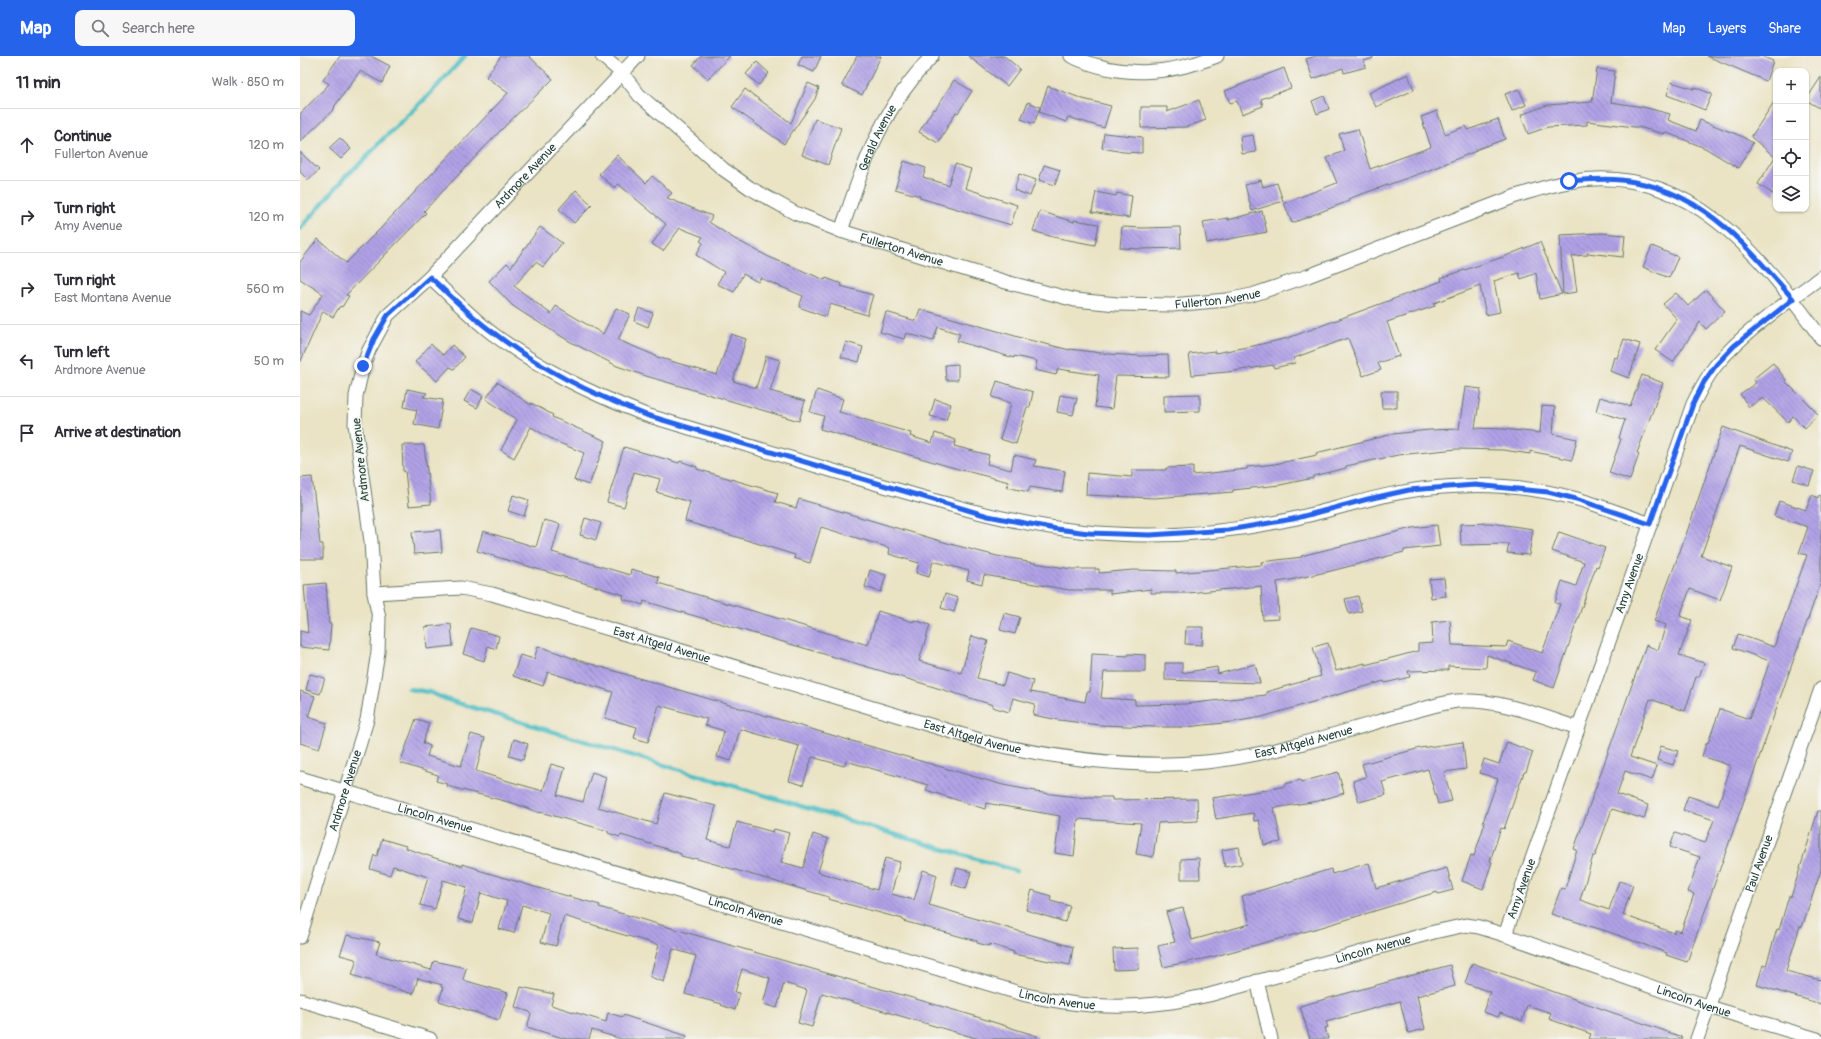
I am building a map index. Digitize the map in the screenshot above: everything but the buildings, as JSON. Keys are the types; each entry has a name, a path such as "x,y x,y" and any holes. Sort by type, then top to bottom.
{"street":[{"name":"Fullerton Avenue","path":"602,56 622,73 639,95 723,169 750,188 795,213 841,231 1006,282 1060,297 1117,304 1178,305 1226,300 1252,295 1308,276 1516,196 1569,181 1594,179 1621,180 1662,189 1701,208 1719,221 1746,245 1793,299 1821,338"},
{"name":"Ardmore Avenue","path":"300,937 367,720 378,652 378,618 374,593 371,541 355,424 356,396 363,366 369,350 388,315 430,277 638,56"},
{"name":"Gerald Avenue","path":"841,231 866,159 881,126 899,95 932,56"},
{"path":"1071,56 1091,64 1115,70 1148,72 1176,69 1218,56"},
{"path":"430,277 492,333 528,357 585,390 616,403 646,415 945,504 1023,523 1089,533 1150,535 1183,534 1259,526 1409,490 1475,485 1517,488 1569,497 1606,508 1650,524"},
{"name":"Amy Avenue","path":"1505,935 1693,404 1704,382 1716,365 1734,346 1821,277"},
{"name":"East Altgeld Avenue","path":"374,593 461,588 492,594 993,744 1071,759 1143,764 1207,762 1282,748 1455,701 1487,702 1511,706 1578,728"},
{"name":"Paul Avenue","path":"1697,1039 1821,689"},
{"name":"Lincoln Avenue","path":"300,778 1018,993 1046,1000 1095,1007 1147,1006 1201,997 1434,932 1466,925 1479,927 1505,935 1709,1007 1817,1039"},
{"path":"1257,981 1271,1039"},
{"path":"300,1000 430,1039"}],"waterway":[{"path":"300,229 347,175 426,98 465,56"},
{"path":"409,689 429,692 448,700 1016,871"}],"route":[{"path":"363,366 374,339 388,315 430,277 492,333 556,375 585,390 646,415 988,516 1056,529 1089,533 1150,535 1183,534 1259,526 1409,490 1475,485 1548,492 1606,508 1650,524 1693,404 1704,382 1716,365 1734,346 1793,299 1746,245 1719,221 1701,208 1681,197 1646,184 1621,180 1594,179 1569,181"}]}
